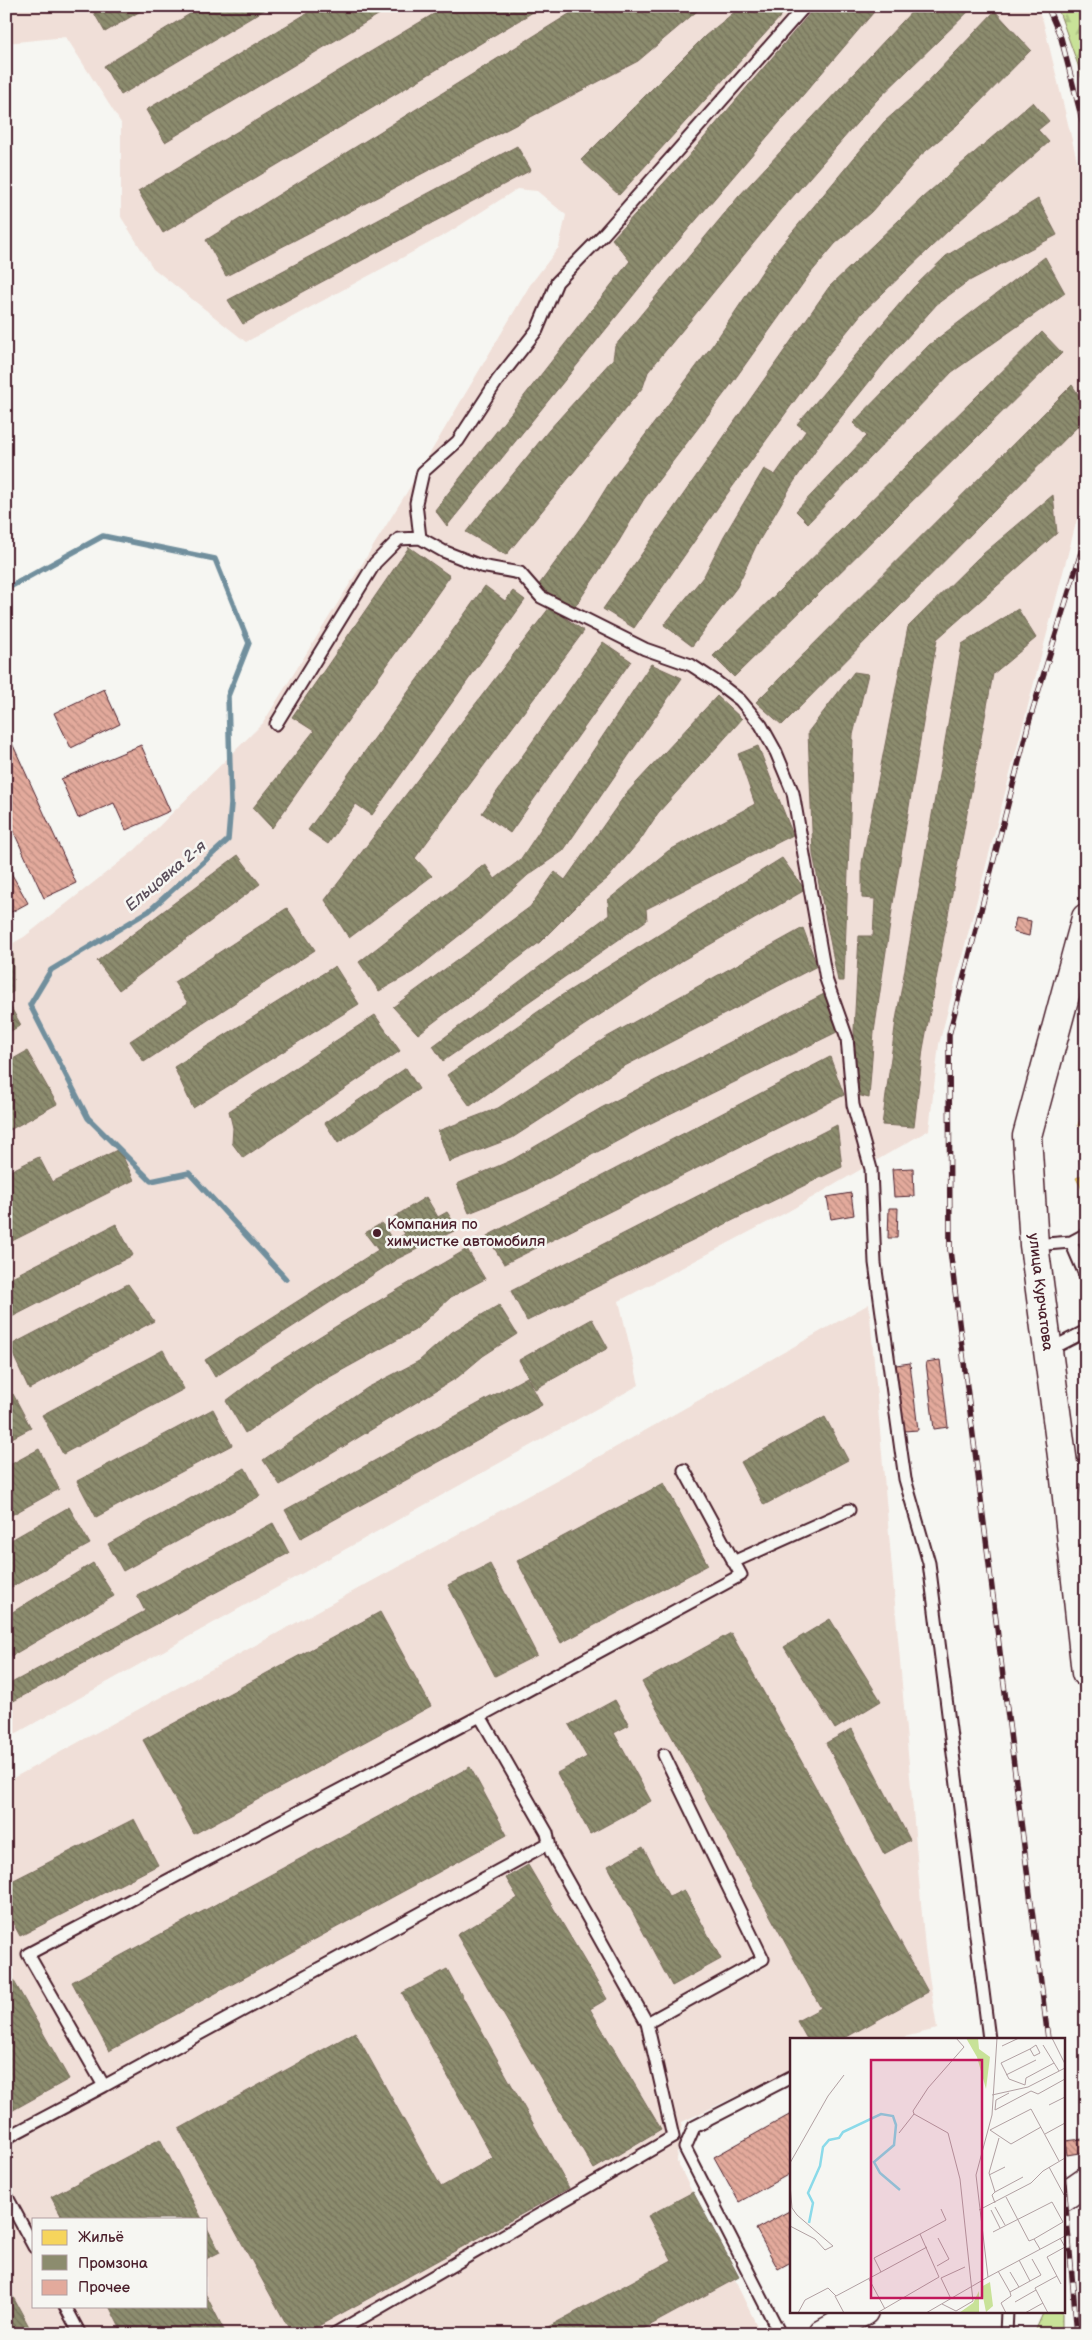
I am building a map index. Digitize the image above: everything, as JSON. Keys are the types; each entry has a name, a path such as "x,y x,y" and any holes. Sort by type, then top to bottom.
{"main road":[{"name":"улица Курчатова","path":"1086,918 1027,1136 1034,1245 1049,1350 1075,1475 1086,1672"},
{"path":"1064,2196 1086,2180"},
{"path":"824,2334 862,2312"}],"lane":[{"path":"420,538 416,503 423,472 458,441 496,381 537,330 557,282 603,235 805,6"},
{"path":"276,724 337,621 375,563 400,539 420,538 443,551 481,566 520,573 541,597 645,649 691,664 740,700 761,725 776,752 793,793 826,979 847,1038 853,1105 871,1169 875,1263 905,1478 929,1563 989,2038"},
{"path":"1034,1245 1071,1242 1086,1234"},
{"path":"1071,1242 1086,1277"},
{"path":"1049,1350 1086,1331"},
{"path":"104,2086 28,1954 480,1716 740,1575 684,1470"},
{"path":"733,1562 849,1510"},
{"path":"334,2334 673,2137 647,2023 550,1852 547,1833 480,1716"},
{"path":"647,2023 763,1959 664,1755"},
{"path":"6,2138 549,1843"},
{"path":"780,2334 685,2148 694,2127 790,2078"},
{"path":"6,2195 32,2243"},
{"path":"66,2308 80,2334"},
{"path":"1006,2334 1007,2312"}],"shaded area":[{"path":"6,6 1036,6 1043,21 1080,173 1086,233 1086,485 939,1044 929,1130 789,1211 619,1301 639,1385 6,1739 6,947 24,937 135,850 263,723 407,492 530,285 559,247 566,215 537,191 517,189 448,233 246,342 153,268 121,217 121,123 66,37 6,43"},
{"path":"869,1304 925,1949 937,2029 900,2038 790,2038 790,2070 682,2122 676,2159 759,2330 752,2334 6,2334 6,1782 609,1451"}],"green space":[{"path":"1057,6 1086,6 1086,97 1078,65"},
{"path":"1086,2230 1086,2327 1081,2262 1083,2232"},
{"path":"1044,2312 1062,2312 1062,2334 1034,2334"}],"building: Жильё":[{"path":"1086,1097 1086,1128 1078,1126"},
{"path":"1086,1173 1086,1197 1076,1178"}],"building: Промзона":[{"path":"90,6 149,6 105,32"},
{"path":"203,6 271,6 121,95 104,66"},
{"path":"319,6 393,6 165,142 146,110"},
{"path":"447,6 543,6 163,233 138,191"},
{"path":"582,6 703,6 638,61 226,276 206,240"},
{"path":"742,6 790,6 619,195 581,160 705,36"},
{"path":"816,6 879,6 661,261 447,526 435,510 630,261 612,239 687,158"},
{"path":"917,6 974,6 876,101 775,217 648,372 643,387 506,555 466,532 549,430 613,359 615,346 739,196"},
{"path":"995,11 1031,50 957,125 921,155 871,212 835,244 809,275 727,390 644,499 619,541 574,608 538,586 587,519 610,482 717,339 774,254 884,122 918,92"},
{"path":"1033,102 1049,121 1038,130 1049,142 951,228 862,313 827,356 725,497 634,628 603,609 829,287 922,198"},
{"path":"517,146 531,170 243,324 228,300"},
{"path":"1038,199 1057,235 967,282 937,304 885,362 821,442 793,483 756,546 737,587 692,646 664,625 704,576 724,536 764,469 775,475 806,431 797,424 913,288 946,256"},
{"path":"1045,257 1065,293 952,372 808,523 796,511 867,436 853,423 929,345"},
{"path":"1042,332 1062,353 734,677 713,656"},
{"path":"1072,385 1086,406 1086,418 782,725 756,702"},
{"path":"1053,495 1057,533 937,639 894,897 874,1032 869,1098 857,1095 854,1030 859,936 873,936 875,899 862,898 862,863 908,627 977,559"},
{"path":"409,547 450,576 272,828 253,808 314,731 292,717"},
{"path":"485,586 505,601 513,591 525,600 372,815 356,804 328,844 308,830"},
{"path":"550,607 584,631 415,858 432,876 349,938 325,900"},
{"path":"1018,609 1036,638 993,674 923,1049 914,1127 882,1125 896,1020 962,644"},
{"path":"603,642 631,661 510,833 482,813"},
{"path":"651,664 682,678 563,851 528,875 480,919 413,972 379,991 359,962 485,864 495,879 520,860"},
{"path":"854,672 868,674 853,735 844,981 838,981 813,854 808,732"},
{"path":"717,696 742,719 658,813 641,839 608,878 584,898 540,942 418,1034 393,1007 530,907 555,872 565,880 625,795"},
{"path":"758,746 793,835 646,909 647,920 443,1061 433,1046 609,915 608,900 668,851 755,804 738,754"},
{"path":"238,855 260,884 119,990 97,961"},
{"path":"782,858 805,890 683,960 580,1028 470,1106 447,1075 559,997"},
{"path":"287,908 315,950 144,1062 130,1041 188,1003 174,982"},
{"path":"803,928 817,966 617,1070 512,1138 449,1162 438,1131 498,1108 607,1037"},
{"path":"13,954 13,992 6,996 6,958"},
{"path":"335,966 359,1004 193,1108 174,1067"},
{"path":"826,993 841,1030 647,1125 527,1190 469,1213 457,1184 512,1160 601,1108"},
{"path":"6,999 21,1025 6,1034"},
{"path":"375,1015 400,1051 243,1158 232,1143 233,1128 229,1111"},
{"path":"27,1051 57,1104 6,1132 6,1063"},
{"path":"830,1057 844,1095 504,1264 487,1236"},
{"path":"406,1068 419,1089 338,1143 325,1123"},
{"path":"837,1125 842,1167 527,1321 511,1291"},
{"path":"119,1149 134,1180 6,1244 6,1173 39,1157 52,1182"},
{"path":"426,1197 438,1217 447,1212 458,1229 397,1259 215,1377 205,1360 378,1250 365,1233 382,1223 393,1241 405,1234 394,1217"},
{"path":"116,1224 133,1255 6,1320 6,1280"},
{"path":"467,1249 485,1279 451,1297 415,1330 317,1384 245,1433 226,1401 274,1365"},
{"path":"128,1284 154,1321 29,1389 9,1346"},
{"path":"499,1305 517,1334 483,1356 458,1377 280,1485 263,1460 367,1388 419,1361 452,1332"},
{"path":"592,1319 608,1348 535,1389 519,1360"},
{"path":"163,1350 184,1389 63,1454 42,1415"},
{"path":"527,1377 542,1405 301,1538 285,1510"},
{"path":"13,1394 31,1428 6,1441 6,1397"},
{"path":"213,1409 232,1445 96,1517 77,1481"},
{"path":"825,1417 848,1460 764,1505 741,1462"},
{"path":"39,1449 59,1489 6,1518 6,1467"},
{"path":"245,1468 260,1496 123,1571 108,1544"},
{"path":"664,1483 708,1565 561,1643 517,1561"},
{"path":"69,1507 90,1544 6,1590 6,1543"},
{"path":"273,1523 289,1553 6,1705 6,1686 145,1611 137,1596"},
{"path":"93,1563 114,1596 6,1659 6,1616"},
{"path":"490,1564 537,1655 495,1676 448,1585"},
{"path":"380,1612 431,1706 194,1834 143,1740"},
{"path":"830,1619 881,1701 835,1729 784,1647"},
{"path":"731,1633 928,1992 845,2038 806,2038 797,2021 821,2008 642,1682"},
{"path":"615,1700 629,1725 614,1733 651,1801 590,1834 557,1773 587,1757 569,1725"},
{"path":"852,1729 910,1840 884,1854 826,1743"},
{"path":"470,1767 507,1835 109,2051 72,1982"},
{"path":"134,1819 158,1865 20,1936 6,1910 6,1884"},
{"path":"643,1847 669,1897 684,1890 721,1959 672,1986 608,1866"},
{"path":"528,1865 607,1999 590,2009 661,2129 594,2169 457,1935 518,1898 506,1878"},
{"path":"6,1967 69,2079 6,2114"},
{"path":"447,1969 569,2188 304,2334 292,2334 179,2129 355,2032 441,2187 493,2158 402,1993"},
{"path":"160,2139 201,2218 62,2218 51,2197"},
{"path":"693,2192 739,2277 634,2334 535,2334 672,2260 648,2216"},
{"path":"208,2230 220,2252 208,2258"},
{"path":"6,2284 33,2334 6,2334"},
{"path":"208,2299 226,2334 123,2334 110,2308 208,2308"}],"building: Прочее":[{"path":"104,689 120,724 71,748 54,713"},
{"path":"6,730 76,883 44,898 6,815"},
{"path":"141,745 170,811 126,830 114,803 78,818 61,779"},
{"path":"6,864 28,903 6,915"},
{"path":"1016,918 1031,921 1029,936 1013,932"},
{"path":"913,1168 914,1196 894,1197 892,1169"},
{"path":"851,1193 854,1215 831,1219 827,1197"},
{"path":"889,1208 898,1208 897,1238 888,1238"},
{"path":"940,1360 948,1427 934,1429 926,1362"},
{"path":"910,1363 918,1430 904,1431 896,1365"},
{"path":"790,2115 790,2174 739,2202 714,2157"},
{"path":"1083,2139 1085,2152 1067,2155 1065,2141"},
{"path":"790,2211 790,2263 778,2269 756,2229"}],"waterway":[{"name":"Ельцовка 2-я","path":"6,589 103,536 215,559 249,643 228,696 231,804 228,840 149,911 51,970 30,1005 88,1118 151,1181 189,1173 286,1279"}],"railway":[{"path":"1047,6 1061,38 1086,135"},
{"path":"1048,2038 950,1250 949,1035 1029,722 1086,536"},
{"path":"1064,2184 1077,2334"}],"place":[{"name":"Компания по химчистке автомобиля","path":"377,1233"}]}
